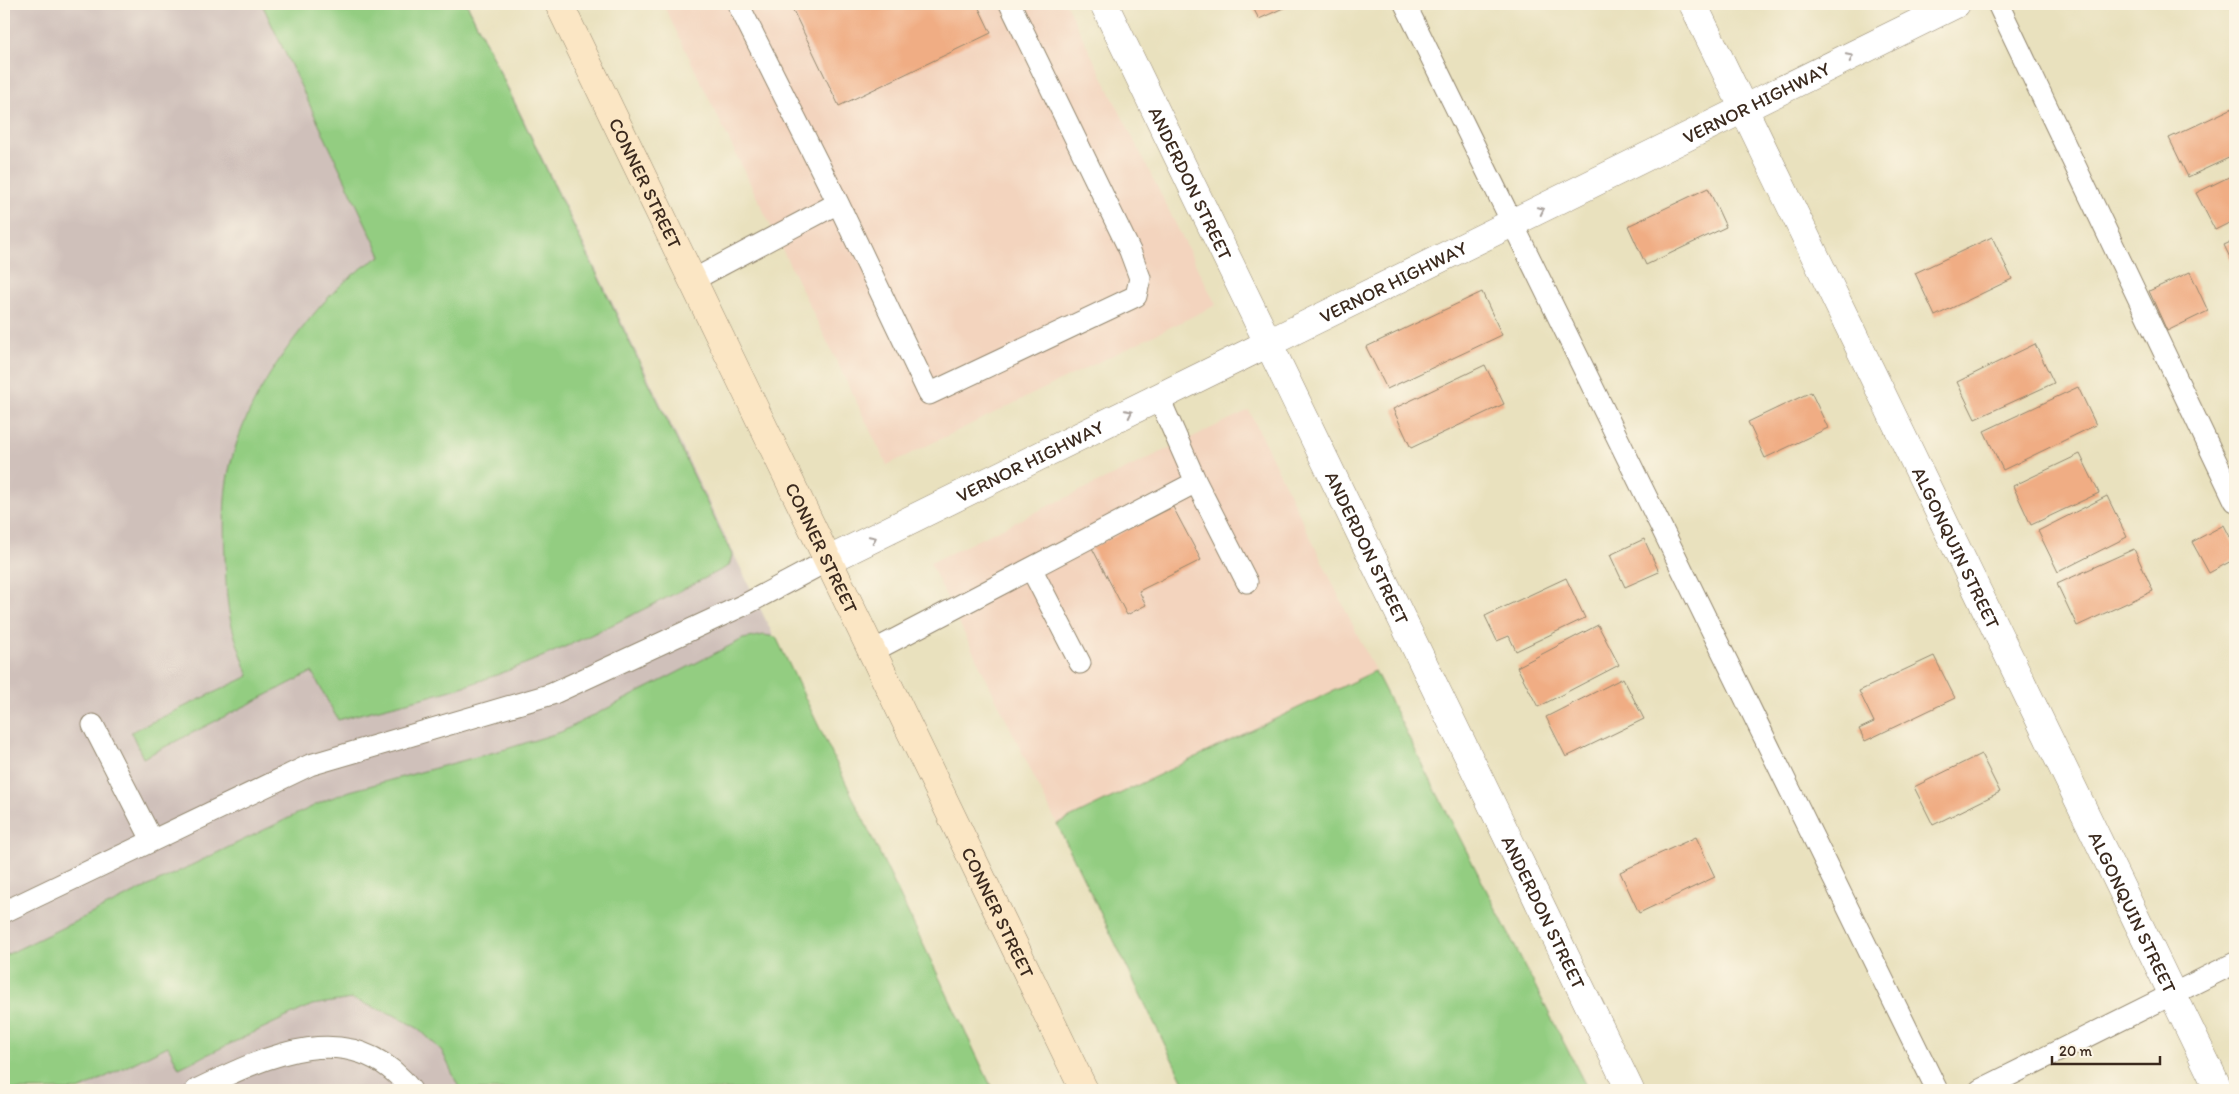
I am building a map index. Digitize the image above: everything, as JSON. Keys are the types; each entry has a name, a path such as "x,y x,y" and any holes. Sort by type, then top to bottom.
{"main road":[{"name":"CONNER STREET","path":"559,4 1084,1090"}],"street":[{"name":"ANDERDON STREET","path":"1104,4 1630,1090"},
{"name":"ALGONQUIN STREET","path":"1692,4 2219,1090"},
{"name":"VERNOR HIGHWAY","path":"829,560 1956,4"}],"lane":[{"path":"738,4 838,203 929,394 1136,296 1140,278 1130,252 1010,4"},
{"path":"1406,4 1937,1090"},
{"path":"1998,4 2235,501"},
{"path":"693,280 838,203"},
{"path":"1159,398 1196,482 1247,582"},
{"path":"873,651 1032,570 1196,482"},
{"path":"4,912 310,765 552,694 746,604 829,560"},
{"path":"1032,570 1080,663"},
{"path":"93,725 152,840"},
{"path":"1980,1090 2235,963"},
{"path":"196,1090 270,1057 298,1050 330,1046 361,1051 389,1068 411,1090"}],"shaded area":[{"path":"4,4 468,4 993,1090 4,1090"},
{"path":"663,4 1066,4 1216,305 887,465"},
{"path":"1249,410 1375,671 1057,824 930,563"}],"green space":[{"path":"262,4 467,4 732,555 729,566 635,614 539,658 474,683 338,720 312,672 143,758 131,732 249,676 234,632 229,609 224,538 226,485 239,435 266,380 309,319 347,280 381,256"},
{"path":"764,635 776,637 993,1090 460,1090 442,1051 419,1029 394,1015 352,999 312,1005 179,1068 168,1046 79,1090 4,1090 4,956 326,800 350,791 506,749 561,732 743,639"},
{"path":"1375,671 1588,1090 1187,1090 1057,824"}],"building":[{"path":"771,4 790,4 779,10"},
{"path":"790,4 977,4 991,33 839,106"},
{"path":"1251,4 1292,4 1259,19"},
{"path":"2235,107 2235,155 2188,177 2169,138"},
{"path":"2235,174 2235,220 2215,230 2196,193"},
{"path":"1708,188 1726,227 1646,265 1628,226"},
{"path":"1992,237 2012,279 1935,316 1915,273"},
{"path":"2235,240 2235,268 2224,245"},
{"path":"2190,272 2208,311 2167,331 2149,291"},
{"path":"1482,292 1502,335 1387,389 1366,347"},
{"path":"2035,344 2054,383 1975,419 1957,382"},
{"path":"1485,365 1504,404 1411,448 1393,409"},
{"path":"2078,387 2096,425 2003,470 1984,431"},
{"path":"1811,392 1828,428 1765,458 1748,422"},
{"path":"2080,454 2099,493 2031,525 2013,486"},
{"path":"2107,496 2127,537 2058,572 2038,531"},
{"path":"1173,507 1201,560 1139,591 1146,605 1127,615 1092,548"},
{"path":"2224,525 2235,547 2235,559 2209,573 2192,542"},
{"path":"1644,539 1659,572 1625,587 1610,555"},
{"path":"2134,549 2153,591 2077,626 2057,584"},
{"path":"1566,578 1585,618 1516,651 1509,636 1497,641 1485,616"},
{"path":"1598,625 1619,665 1538,707 1517,667"},
{"path":"1934,656 1955,698 1865,741 1859,729 1874,722 1859,691"},
{"path":"1623,678 1644,719 1566,757 1546,717"},
{"path":"1981,754 2000,792 1933,825 1914,787"},
{"path":"1696,837 1715,877 1639,913 1620,872"}]}
